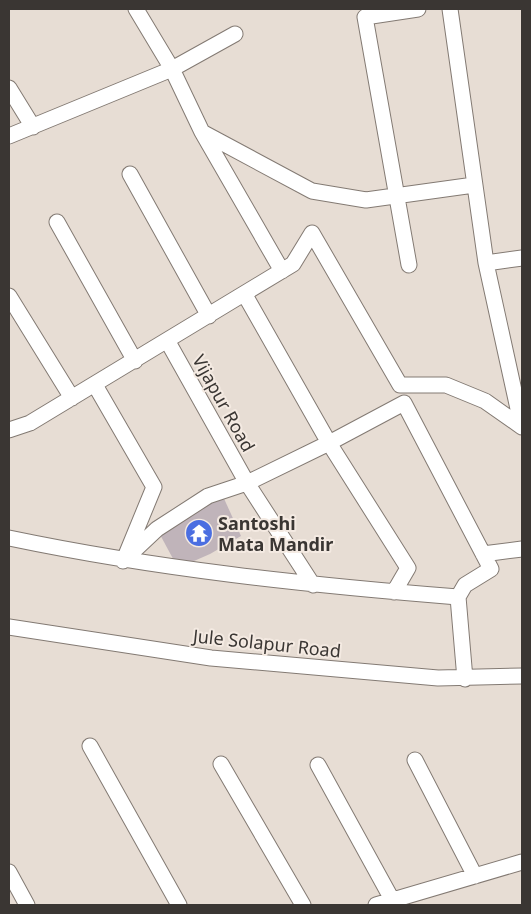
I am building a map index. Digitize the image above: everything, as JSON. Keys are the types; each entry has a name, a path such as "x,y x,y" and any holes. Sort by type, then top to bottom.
{"street":[{"path":"136,9 172,69 202,132 282,271"},
{"path":"409,265 363,13 418,9"},
{"path":"450,9 486,263 516,362 522,427"},
{"path":"9,136 172,69 235,34"},
{"path":"9,88 33,126"},
{"path":"202,132 312,191 366,200 474,185"},
{"path":"130,174 209,316"},
{"path":"57,222 135,361"},
{"path":"9,430 30,423 168,342 293,264 312,233 400,386 446,385 485,401 522,427"},
{"path":"486,263 522,258"},
{"path":"245,295 329,443 408,568 394,592"},
{"path":"9,296 72,398"},
{"name":"Vijapur Road","path":"168,342 247,483 313,585"},
{"path":"95,385 154,487 123,561"},
{"path":"123,561 148,536 176,515 208,496 247,483 329,443 404,403 491,569 465,585 458,597 465,679"},
{"path":"9,538 123,561 313,585 458,597"},
{"path":"483,554 522,549"},
{"name":"Jule Solapur Road","path":"9,628 211,658 465,679 522,676"},
{"path":"90,746 179,905"},
{"path":"415,760 475,876"},
{"path":"220,764 303,905"},
{"path":"318,764 394,903"},
{"path":"376,905 394,903 522,862"},
{"path":"9,872 27,905"}],"building":[{"name":"Santoshi Mata Mandir","path":"221,492 241,536 210,554 178,568 157,529"}],"place":[{"name":"Santoshi Mata Mandir","path":"199,533"}]}
